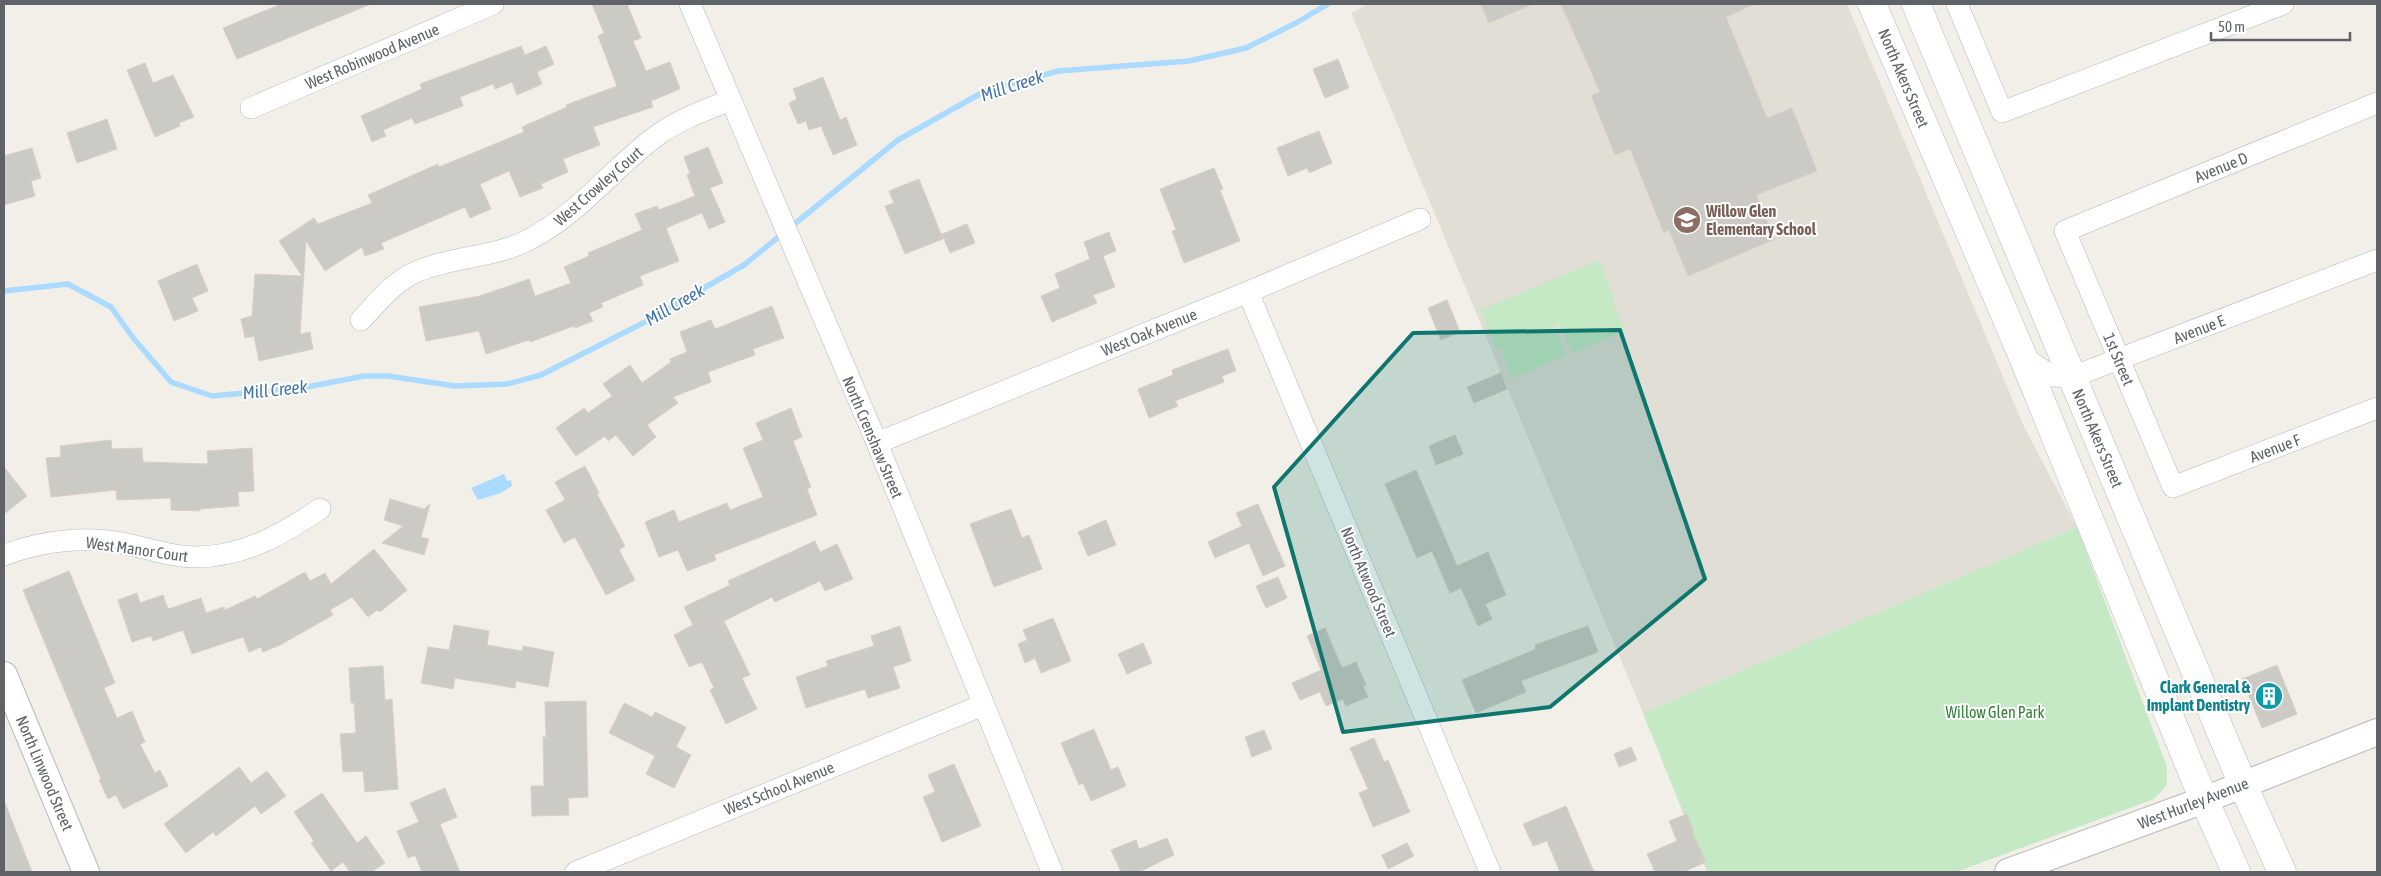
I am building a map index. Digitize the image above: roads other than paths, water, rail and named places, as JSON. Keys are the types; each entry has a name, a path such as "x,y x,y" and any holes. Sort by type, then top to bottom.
{"main road":[{"name":"North Akers Street","path":"1872,4 2023,357 2204,800 2236,872"},
{"name":"North Akers Street","path":"1916,4 2242,785 2282,872"}],"street":[{"name":"West Robinwood Avenue","path":"252,108 493,4"},
{"name":"North Crenshaw Street","path":"690,4 877,443 1052,872"},
{"path":"1957,4 2002,112 2283,4"},
{"name":"West Crowley Court","path":"361,320 395,285 417,271 489,254 536,236 558,223 592,196 659,134 691,116 730,100"},
{"name":"Avenue D","path":"2065,231 2377,103"},
{"name":"West Oak Avenue","path":"877,443 1248,292 1420,219"},
{"name":"1st Street","path":"2065,231 2173,487"},
{"name":"Avenue E","path":"2072,378 2377,260"},
{"name":"North Atwood Street","path":"1248,292 1490,872"},
{"path":"2023,357 2052,376 2072,378"},
{"name":"Avenue F","path":"2173,487 2377,408"},
{"name":"West Manor Court","path":"4,555 53,542 94,540 130,545 166,555 199,557 232,553 266,542 320,509"},
{"name":"North Linwood Street","path":"4,675 86,872"},
{"name":"West School Avenue","path":"584,871 983,705"},
{"name":"West Hurley Avenue","path":"2008,872 2204,800 2377,732"}],"water":[{"path":"504,474 507,481 511,480 512,486 501,493 478,500 471,488"}],"waterway":[{"name":"Mill Creek","path":"4,291 68,284 111,307 134,339 171,382 212,396 302,388 364,376 388,376 455,386 507,384 541,375 645,322 744,265 898,140 985,91 1058,71 1189,61 1246,48 1296,23 1328,4"}],"place":[{"name":"Willow Glen Elementary School","path":"1687,220"},
{"name":"Clark General & Implant Dentistry","path":"2269,696"}],"park label":[{"name":"Willow Glen Park","path":"1995,712"}]}
